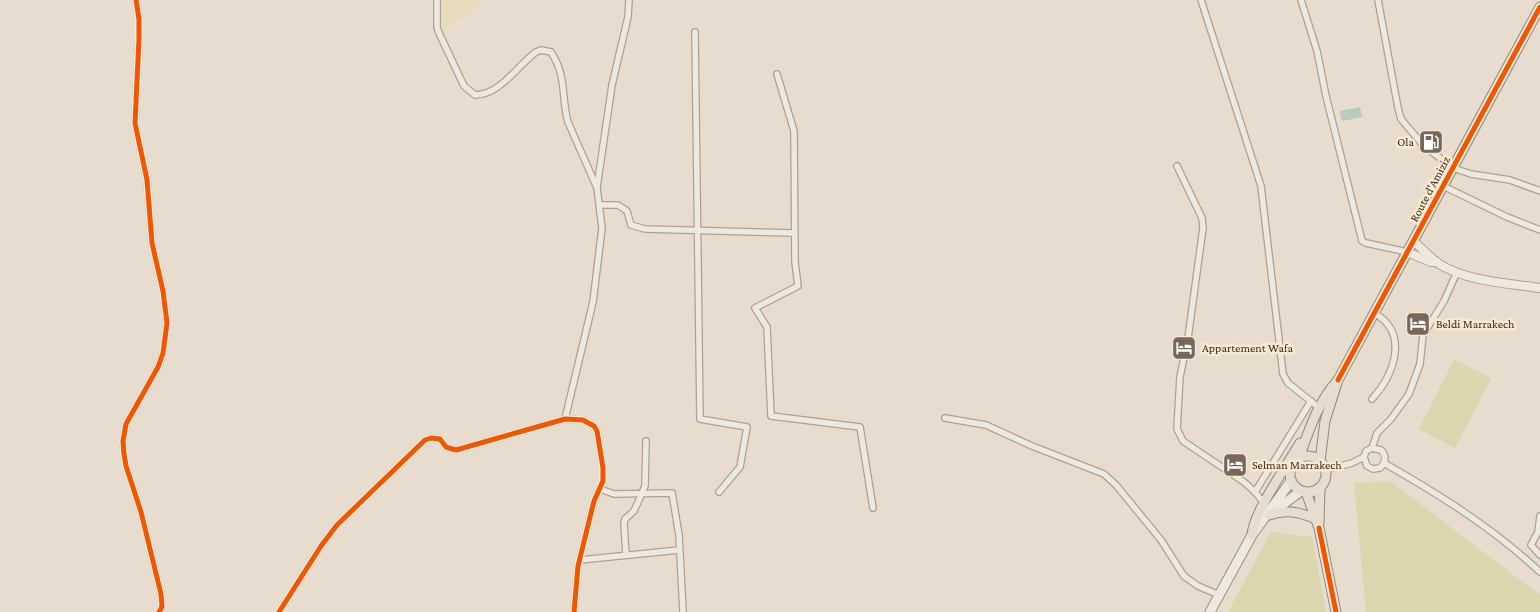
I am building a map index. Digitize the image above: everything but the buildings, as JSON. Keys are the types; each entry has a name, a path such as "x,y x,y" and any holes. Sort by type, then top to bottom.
{"main road":[{"name":"Route d'Amiziz","path":"1338,380 1540,7"},
{"path":"1320,488 1311,492 1297,489 1291,481 1290,471 1291,466 1299,458 1318,407 1327,392 1338,380"},
{"path":"1320,461 1325,421 1338,380"},
{"path":"1252,535 1254,523 1264,503 1312,423"},
{"path":"1299,458 1310,456 1320,461 1326,470 1325,480 1320,488 1318,524"},
{"path":"1210,612 1252,535 1291,481"},
{"path":"1266,518 1304,492"},
{"path":"1304,492 1318,524 1336,612"},
{"path":"1266,518 1282,512 1292,511 1318,524"}],"street":[{"path":"136,0 139,19 139,39 134,124 147,180 152,243 163,292 167,323 163,353 158,367 126,424 123,441 126,466 143,518 161,594 162,607 159,612"},
{"path":"437,0 437,28 464,86 475,95 496,88 536,52 541,50 550,52 554,57 563,80 565,111 568,122 597,188 602,222 593,302 565,418"},
{"path":"597,188 612,85 628,17 629,0"},
{"path":"1201,0 1261,186 1283,374 1288,383 1318,407"},
{"path":"1301,0 1317,50 1326,96 1362,241 1366,244 1407,252 1432,262 1437,262"},
{"path":"1378,0 1401,119 1423,145 1453,168 1471,174 1510,180 1540,191"},
{"path":"694,32 700,419 747,427 740,466 719,492"},
{"path":"777,74 794,131 794,262 798,286 754,308 767,327 770,416 860,427 873,508"},
{"path":"1177,166 1202,218 1203,228 1188,338 1180,377 1177,429 1183,441 1244,482 1264,503"},
{"path":"1443,186 1507,217 1540,230"},
{"path":"600,205 618,205 627,210 631,225 645,229 794,233"},
{"path":"1413,241 1437,262 1457,272 1488,280 1540,288"},
{"path":"1372,448 1377,433 1409,394 1420,364 1423,335 1444,301 1457,272"},
{"path":"1372,399 1388,379 1395,350 1390,328 1381,318 1374,314"},
{"path":"1255,492 1311,401"},
{"path":"279,612 321,546 337,525 426,440 431,438 440,439 446,447 456,450 565,418 590,422 597,431 603,468 603,481 594,502 580,560 574,612"},
{"path":"945,418 986,425 1032,446 1104,474 1116,485 1161,540 1184,576 1198,586 1219,595"},
{"path":"626,554 624,524 634,511 645,486 646,441"},
{"path":"1372,448 1378,448 1385,457 1384,462 1376,469 1370,468 1364,460 1366,451 1372,448"},
{"path":"1326,470 1364,460"},
{"path":"1384,462 1451,502 1483,524 1540,572"},
{"path":"600,490 614,494 672,493 680,550 680,583 683,612"},
{"path":"1540,516 1538,532 1531,545 1540,555"},
{"path":"580,560 680,550"}],"shaded area":[{"path":"437,0 482,0 467,15 439,33"},
{"path":"1360,107 1362,117 1343,121 1340,111"},
{"path":"1454,360 1491,378 1455,448 1419,429"},
{"path":"1391,482 1540,595 1540,612 1366,612 1354,483"},
{"path":"1271,532 1312,537 1326,612 1228,612"}],"cycle path":[{"path":"136,0 139,19 139,39 135,123 147,180 152,243 163,291 167,323 163,353 158,367 126,424 123,441 126,466 141,512 161,594 162,607 159,612"},
{"path":"1338,380 1540,7"},
{"path":"279,612 321,546 337,525 425,440 431,438 440,439 446,447 456,450 565,419 583,420 594,426 597,431 603,468 603,481 594,501 578,566 574,612"},
{"path":"1319,528 1336,612"}],"place":[{"name":"Ola","path":"1431,142"},
{"name":"Beldi Marrakech","path":"1418,324"},
{"name":"Appartement Wafa","path":"1184,348"},
{"name":"Selman Marrakech","path":"1235,465"}]}
